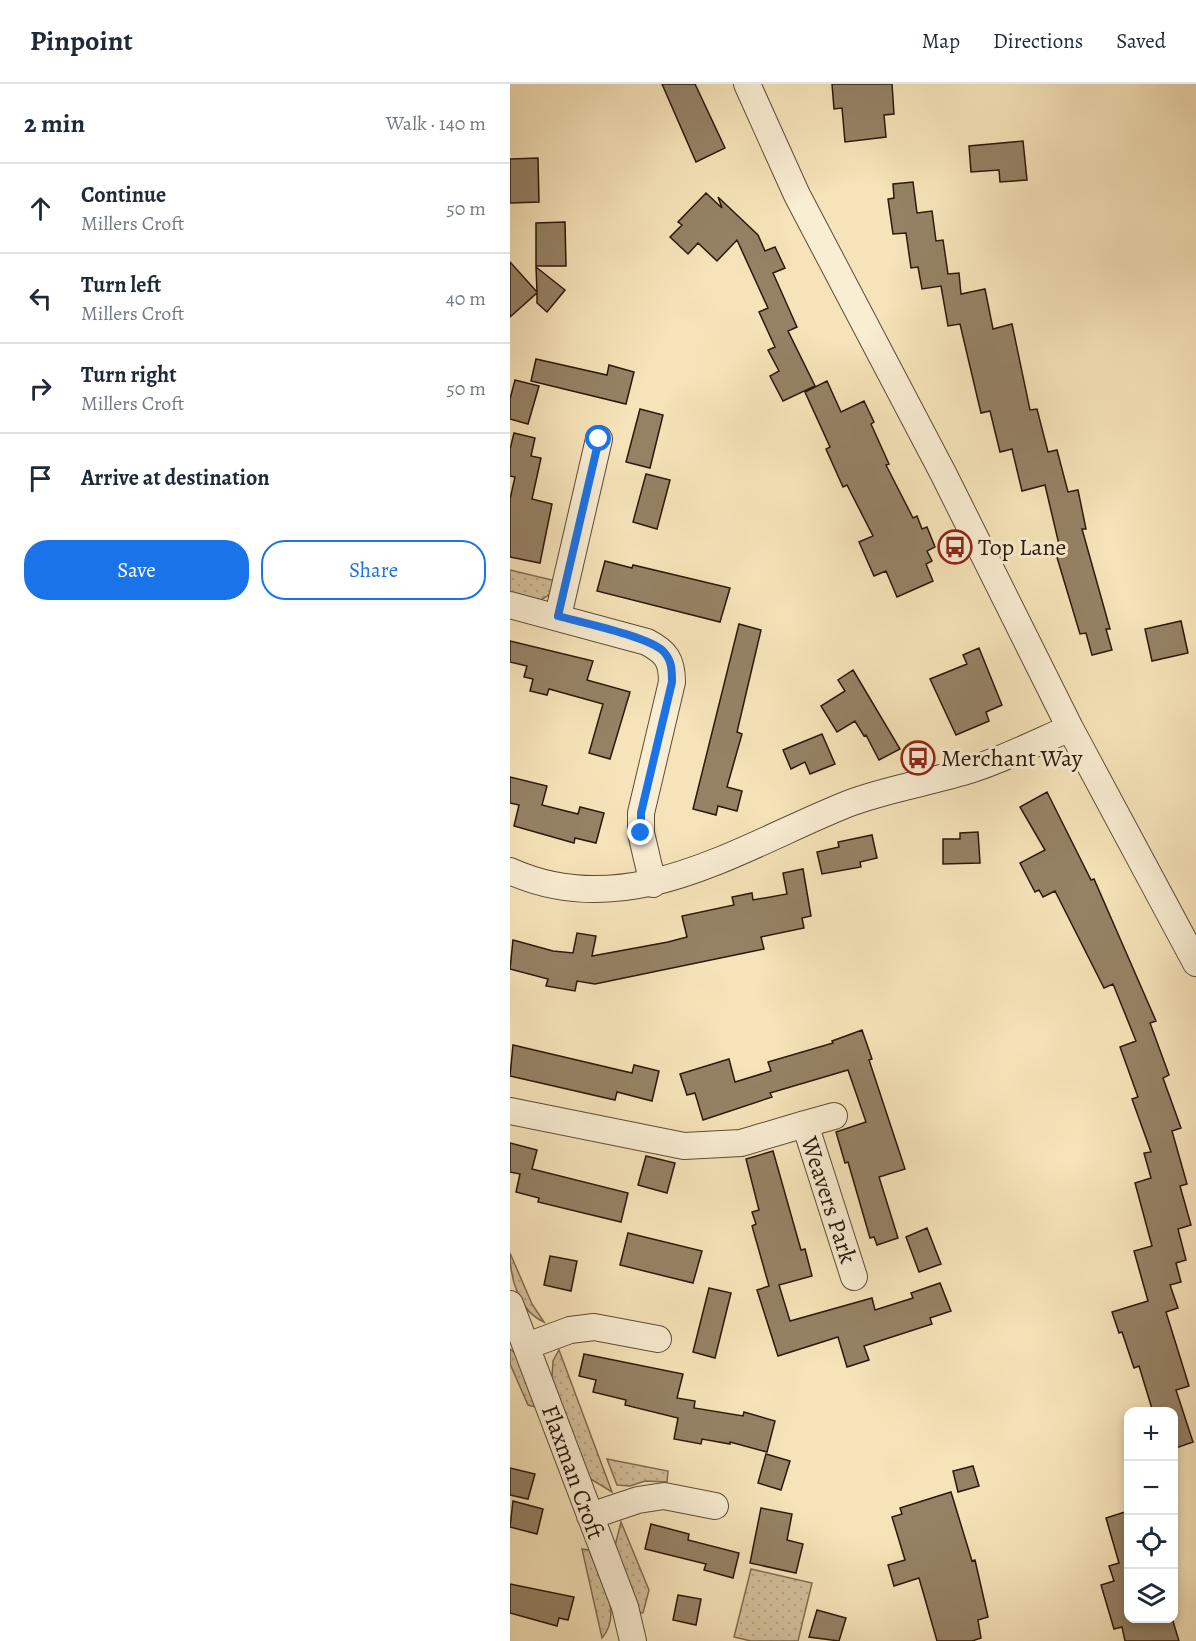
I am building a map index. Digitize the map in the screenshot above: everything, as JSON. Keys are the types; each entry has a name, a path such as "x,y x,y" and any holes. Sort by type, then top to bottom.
{"street":[{"path":"747,84 797,195 944,473 1070,728 1173,916 1196,963"},
{"path":"558,616 599,439"},
{"path":"510,605 558,616 647,642 663,650 672,664 672,682 641,813 641,833 653,884"},
{"path":"510,871 535,882 568,889 607,889 653,884 686,874 852,802 974,769 1070,728"},
{"name":"Weavers Park","path":"510,1111 684,1146 741,1143 834,1116"},
{"name":"Weavers Park","path":"805,1124 854,1276"},
{"name":"Flaxman Croft","path":"511,1311 527,1346 625,1607 633,1641"},
{"path":"527,1346 570,1330 594,1327 658,1339"},
{"path":"590,1516 638,1500 664,1496 715,1506"}],"shaded area":[{"path":"510,570 556,581 552,593 541,600 510,593"},
{"path":"510,1253 532,1304 544,1322 535,1317 522,1302 514,1283"},
{"path":"510,1349 516,1354 536,1407 528,1405 510,1364"},
{"path":"559,1350 612,1492 589,1478 552,1378 553,1361"},
{"path":"607,1459 668,1471 667,1482 645,1481 630,1486 617,1485"},
{"path":"621,1522 649,1590 643,1613 638,1612 615,1546"},
{"path":"582,1549 589,1550 608,1595 611,1618 602,1638"},
{"path":"751,1569 812,1583 798,1641 751,1641 734,1637"}],"building":[{"path":"662,84 695,84 725,148 696,162"},
{"path":"832,84 892,84 894,114 884,115 886,137 845,142 842,108 834,109"},
{"path":"1023,141 1027,180 1000,182 999,170 971,172 969,146"},
{"path":"538,158 539,202 510,203 510,159"},
{"path":"913,182 917,213 932,211 936,241 943,240 948,274 959,273 961,294 985,289 993,329 1012,324 1030,410 1037,409 1048,452 1057,450 1068,492 1078,490 1086,529 1082,529 1110,629 1106,629 1112,650 1092,655 1086,633 1080,634 1056,554 1061,553 1045,485 1022,491 1012,449 1000,452 990,411 981,413 960,324 948,326 941,286 922,289 918,267 911,268 906,233 893,234 888,199 894,198 893,184"},
{"path":"706,193 722,208 718,197 758,235 765,251 775,247 785,268 773,273 797,327 788,331 815,386 783,401 770,376 779,371 768,350 775,347 759,312 768,308 737,240 717,261 698,243 688,254 670,237 682,225 678,222"},
{"path":"565,222 566,266 536,266 536,223"},
{"path":"510,262 537,292 536,267 565,290 547,312 537,303 537,293 510,317"},
{"path":"536,359 607,375 609,365 634,372 626,404 531,381"},
{"path":"515,380 539,386 528,424 510,419 510,399"},
{"path":"827,381 841,412 864,401 874,422 871,424 889,464 886,465 913,518 917,516 922,529 927,527 935,547 927,551 932,561 926,564 933,581 897,597 886,571 874,576 859,542 873,536 847,485 843,487 826,449 830,447 805,392"},
{"path":"640,409 663,415 650,468 626,462"},
{"path":"514,433 535,438 531,456 541,458 532,499 552,504 540,563 510,557 510,499 515,477 510,476 510,449"},
{"path":"646,474 670,480 657,529 633,522"},
{"path":"605,561 632,568 633,565 730,588 720,622 597,591"},
{"path":"1181,621 1188,653 1152,661 1145,629"},
{"path":"739,624 761,630 737,732 742,734 727,787 742,791 737,811 718,806 716,815 693,809"},
{"path":"510,641 593,661 587,680 630,692 610,759 589,753 603,704 549,689 547,695 530,691 533,679 524,677 527,666 510,662"},
{"path":"979,648 1002,705 986,712 989,721 956,735 930,679 967,664 963,655"},
{"path":"853,670 900,749 879,760 866,735 864,736 855,721 837,732 821,706 845,691 838,680"},
{"path":"822,734 835,764 810,774 805,762 791,769 783,750"},
{"path":"510,777 547,786 542,805 578,814 580,807 604,813 596,843 575,838 574,843 514,826 519,805 510,803"},
{"path":"1047,792 1091,880 1094,879 1156,1021 1150,1023 1169,1075 1163,1078 1181,1128 1172,1131 1187,1184 1180,1186 1191,1225 1178,1229 1186,1260 1176,1263 1181,1282 1170,1285 1178,1308 1166,1312 1189,1386 1176,1390 1193,1442 1178,1447 1178,1407 1151,1407 1139,1366 1134,1368 1122,1332 1119,1333 1112,1312 1148,1301 1134,1251 1152,1246 1135,1183 1151,1178 1144,1153 1151,1152 1132,1099 1138,1097 1120,1047 1136,1041 1113,984 1104,988 1055,891 1043,897 1039,890 1035,892 1020,863 1045,850 1020,807"},
{"path":"978,832 980,863 943,864 943,839 960,839 960,833"},
{"path":"872,835 877,858 860,862 861,867 822,874 817,852 839,847 838,842"},
{"path":"803,869 811,916 802,918 804,928 761,937 764,949 595,984 577,981 575,991 546,986 548,979 510,969 513,940 553,951 573,953 577,933 596,936 592,956 687,937 682,916 734,905 732,897 752,893 753,900 787,894 783,873"},
{"path":"862,1030 872,1059 869,1060 905,1169 879,1177 898,1238 877,1245 874,1237 870,1238 848,1162 845,1163 836,1132 866,1122 848,1070 770,1093 772,1097 703,1120 695,1093 687,1095 680,1074 729,1059 735,1082 771,1071 768,1062 833,1043 832,1041"},
{"path":"513,1045 632,1073 634,1065 659,1071 652,1101 617,1092 615,1100 510,1076"},
{"path":"510,1143 537,1150 532,1169 628,1193 621,1222 538,1202 539,1198 516,1192 520,1174 510,1172"},
{"path":"773,1151 801,1250 805,1249 812,1276 779,1285 790,1321 872,1298 875,1310 913,1298 911,1293 940,1283 951,1311 930,1318 932,1324 864,1346 869,1360 847,1367 838,1337 778,1356 757,1290 769,1286 752,1226 756,1224 752,1212 759,1210 746,1159"},
{"path":"646,1156 675,1163 667,1193 638,1185"},
{"path":"927,1228 941,1264 919,1272 906,1237"},
{"path":"628,1233 702,1251 693,1283 620,1265"},
{"path":"550,1256 577,1261 571,1291 544,1285"},
{"path":"709,1288 731,1293 715,1358 693,1352"},
{"path":"584,1354 683,1374 677,1398 695,1401 694,1408 743,1416 744,1412 775,1421 767,1452 730,1442 730,1444 702,1439 701,1444 674,1439 678,1418 625,1405 626,1400 593,1392 596,1380 579,1376"},
{"path":"766,1454 790,1461 781,1490 758,1483"},
{"path":"973,1466 979,1486 958,1492 953,1471"},
{"path":"510,1468 535,1474 528,1499 510,1495"},
{"path":"951,1492 972,1561 975,1560 988,1617 978,1620 981,1638 972,1641 937,1641 919,1578 894,1586 888,1565 905,1560 892,1517 902,1514 900,1508"},
{"path":"513,1501 543,1509 537,1534 510,1527"},
{"path":"761,1508 792,1514 787,1540 803,1544 796,1573 750,1563"},
{"path":"1124,1512 1124,1623 1174,1623 1179,1641 1125,1641 1122,1627 1114,1629 1101,1585 1114,1581 1109,1566 1119,1563 1106,1518"},
{"path":"651,1524 689,1534 688,1540 739,1553 733,1578 704,1570 706,1564 645,1549"},
{"path":"510,1584 574,1597 568,1620 559,1618 557,1626 510,1613"},
{"path":"678,1595 701,1599 696,1625 673,1620"},
{"path":"817,1610 846,1618 839,1641 809,1637"}],"place":[{"name":"Top Lane","path":"955,547"},
{"name":"Merchant Way","path":"918,758"}],"route":[{"path":"599,439 558,616 647,642 663,650 672,664 672,682 653,752 641,813 641,833"}]}
